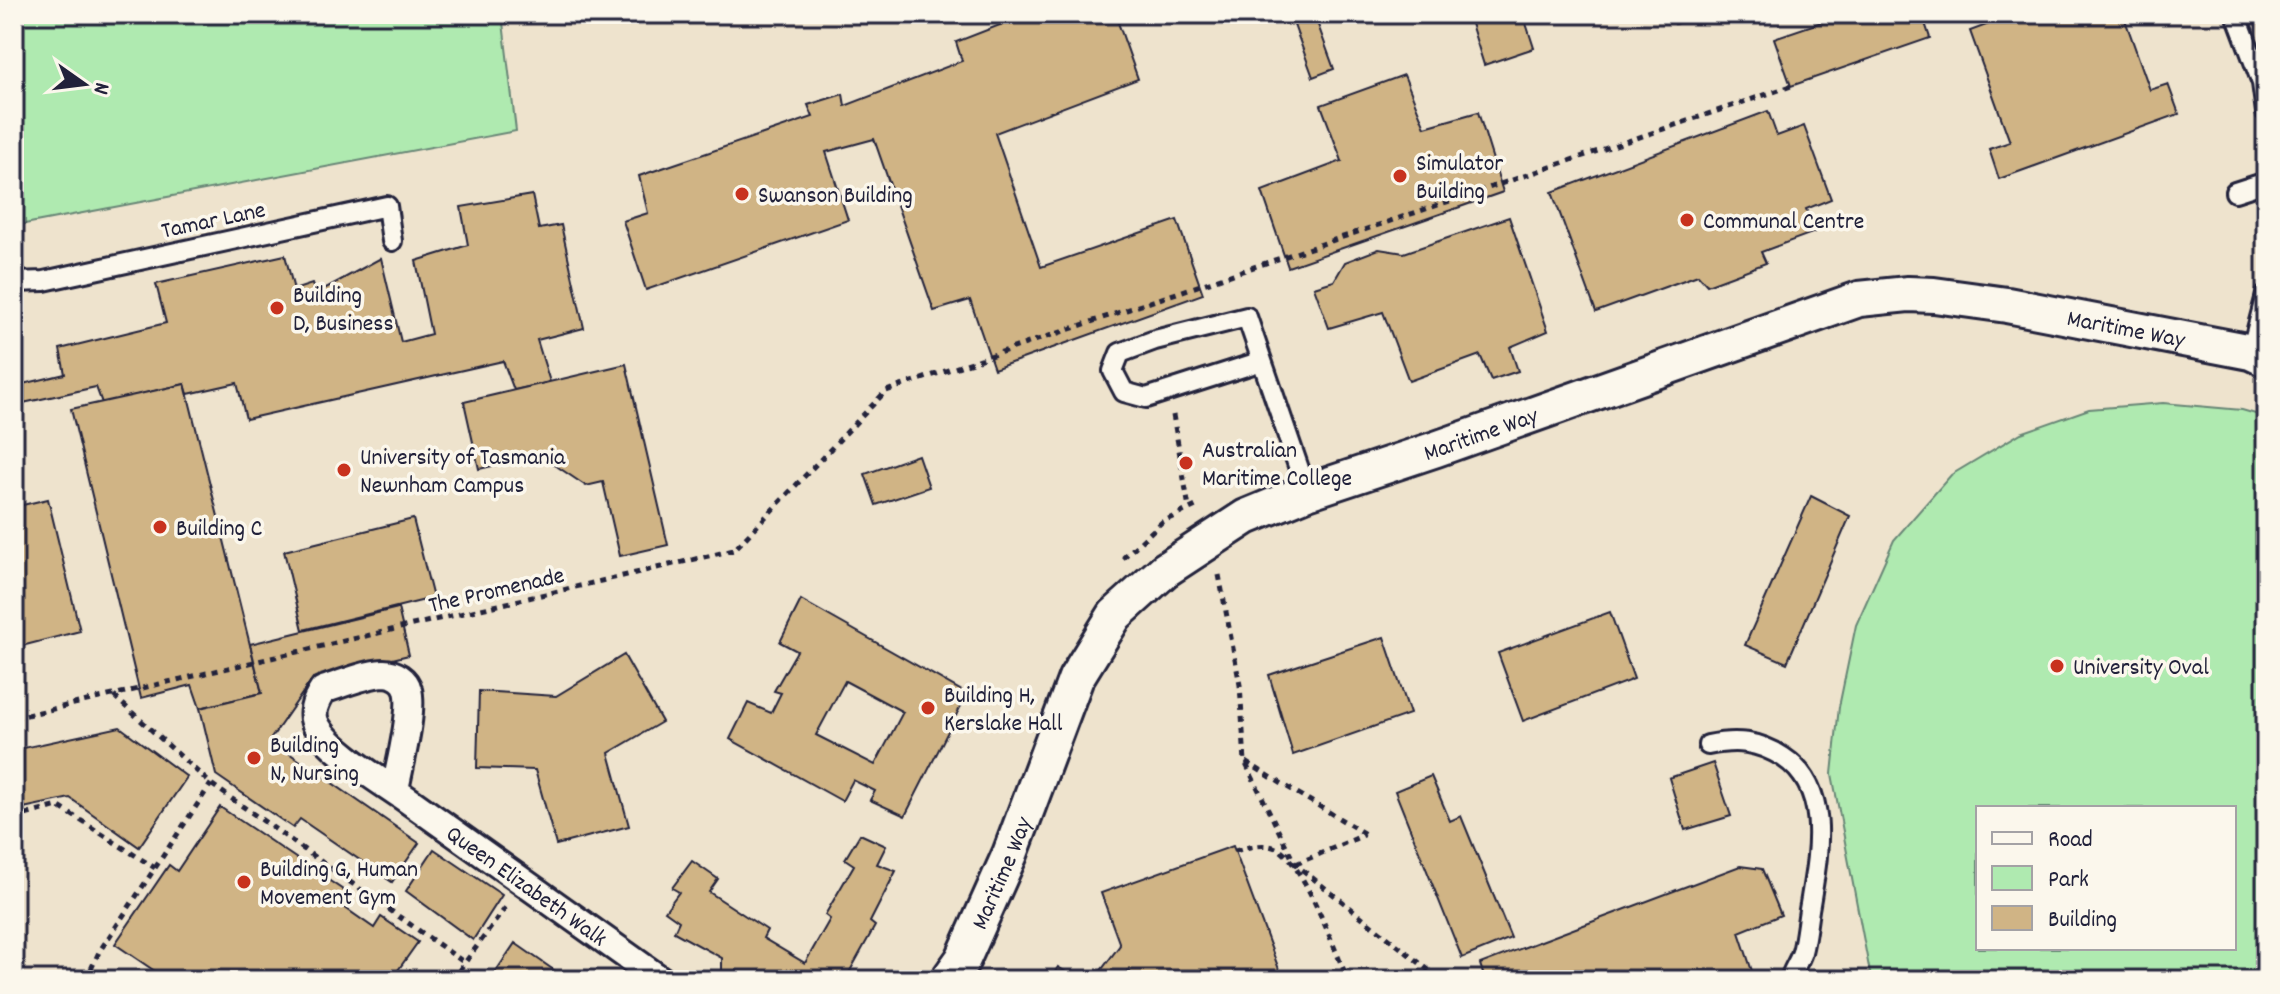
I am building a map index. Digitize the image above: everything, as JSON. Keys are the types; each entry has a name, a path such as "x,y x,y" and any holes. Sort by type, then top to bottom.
{"street":[{"name":"Maritime Way","path":"948,980 963,959 1010,854 1076,678 1115,615 1165,570 1246,517 1307,492 1859,299 1934,295 2007,305 2258,356"},
{"name":"Queen Elizabeth Walk","path":"395,790 409,711 409,691 404,681 384,673 323,690 313,706 315,725 327,741 523,883 661,980"}],"lane":[{"path":"2236,14 2262,83 2266,112"},
{"path":"2235,192 2266,182"},
{"name":"Tamar Lane","path":"14,282 44,281 387,206 392,241"},
{"path":"2258,356 2266,295"},
{"path":"1262,361 1146,398 1124,392 1113,371 1120,353 1150,341 1247,317 1307,492"},
{"path":"1708,745 1729,740 1751,742 1772,749 1796,765 1813,796 1819,831 1817,864 1802,955 1790,980"}],"path":[{"name":"The Promenade","path":"14,718 734,550 886,391 1791,86"},
{"path":"1171,402 1189,508"},
{"path":"1219,573 1240,685 1245,762 1348,980"},
{"path":"114,696 211,784 465,963"},
{"path":"1245,762 1365,834 1295,864"},
{"path":"86,980 99,952 211,784"},
{"path":"14,818 58,806 155,868"},
{"path":"1235,851 1256,845 1278,849 1440,979"},
{"path":"452,980 523,883"}],"shaded area":[{"path":"14,14 2266,14 2266,980 14,980"}],"green space":[{"path":"14,14 502,14 516,131 14,226"},
{"name":"University Oval","path":"2163,403 2242,410 2266,417 2266,980 1873,980 1832,774 1839,707 1856,625 1894,540 1951,475 2021,433 2089,409"}],"building":[{"name":"Swanson Building","path":"1028,14 1115,14 1138,79 995,133 1041,267 1177,220 1203,294 994,369 970,300 934,311 874,139 826,152 848,220 646,290 623,221 648,213 639,176 813,117 808,105 843,94 845,106 962,61 956,42"},
{"path":"1290,14 1314,14 1334,69 1313,77"},
{"path":"1468,14 1523,14 1534,48 1484,65"},
{"path":"1671,14 1704,14 1675,24"},
{"path":"1845,14 1922,14 1930,38 1791,86 1774,38"},
{"path":"2016,14 2123,14 2150,90 2168,84 2179,114 1999,179 1989,149 2010,142 1970,31"},
{"name":"Simulator Building","path":"1404,75 1425,127 1478,112 1503,192 1288,267 1262,191 1342,161 1321,105"},
{"name":"Communal Centre","path":"1768,111 1777,136 1804,126 1831,199 1806,209 1815,232 1761,252 1766,263 1707,285 1698,275 1596,312 1552,192"},
{"name":"Building D, Business","path":"532,195 539,229 561,225 584,328 537,340 550,382 514,390 503,361 246,419 237,383 188,394 185,384 102,403 96,387 14,405 14,386 65,374 60,349 166,323 156,284 285,255 294,290 312,284 315,294 381,258 401,342 431,334 416,261 468,245 461,207"},
{"path":"1509,217 1548,331 1510,347 1518,371 1491,380 1480,355 1409,381 1383,312 1329,328 1314,287 1334,281 1345,262 1379,249 1404,253"},
{"path":"626,364 668,545 620,556 603,482 586,486 540,455 479,469 464,402"},
{"name":"Building C","path":"185,384 262,693 200,708 192,685 141,698 71,409"},
{"path":"918,455 929,487 876,505 865,474"},
{"path":"1811,496 1850,516 1787,663 1745,645"},
{"path":"48,499 80,631 14,648 14,507"},
{"path":"413,519 433,598 303,630 284,551"},
{"name":"Building H, Kerslake Hall","path":"801,600 967,694 905,816 870,800 875,791 853,780 842,801 730,739 748,703 771,713 781,693 774,691 797,651 780,642","holes":["845,681 903,712 875,765 816,735"]},
{"name":"Building N, Nursing","path":"398,608 409,655 313,678 270,740 419,843 392,882 300,819 293,828 216,775 200,708 262,693 250,644"},
{"path":"1610,612 1634,679 1523,721 1498,653"},
{"path":"1384,637 1410,714 1293,755 1269,675"},
{"path":"624,655 662,722 609,753 629,826 556,845 535,770 477,768 479,691 556,696"},
{"path":"120,727 187,777 139,847 70,798 14,810 14,750"},
{"path":"1713,763 1731,816 1685,830 1669,778"},
{"path":"1431,776 1450,821 1461,816 1511,938 1462,958 1395,791"},
{"name":"Building G, Human Movement Gym","path":"220,807 349,894 341,905 374,928 381,917 418,942 391,980 168,980 115,944 169,865 177,871"},
{"path":"860,834 886,846 877,864 896,871 870,922 875,926 845,980 738,980 722,972 722,958 674,932 679,921 665,911 679,892 672,888 692,861 718,879 709,892 767,930 763,938 805,963 830,919 825,915 854,865 845,859"},
{"path":"1233,846 1283,980 1133,980 1129,969 1122,980 1094,980 1120,945 1101,893"},
{"path":"434,849 502,895 473,940 406,891"},
{"path":"1740,866 1762,869 1781,915 1739,932 1755,980 1485,980 1480,964"},
{"path":"515,943 568,980 490,980"},
{"path":"1058,967 1079,980 1050,980"}],"place":[{"name":"Simulator Building","path":"1400,176"},
{"name":"Swanson Building","path":"742,194"},
{"name":"Communal Centre","path":"1687,220"},
{"name":"Building D, Business","path":"277,308"},
{"name":"Australian Maritime College","path":"1186,463"},
{"name":"University of Tasmania Newnham Campus","path":"344,470"},
{"name":"Building C","path":"160,527"},
{"name":"University Oval","path":"2057,666"},
{"name":"Building H, Kerslake Hall","path":"928,708"},
{"name":"Building N, Nursing","path":"254,758"},
{"name":"Building G, Human Movement Gym","path":"244,882"}]}
